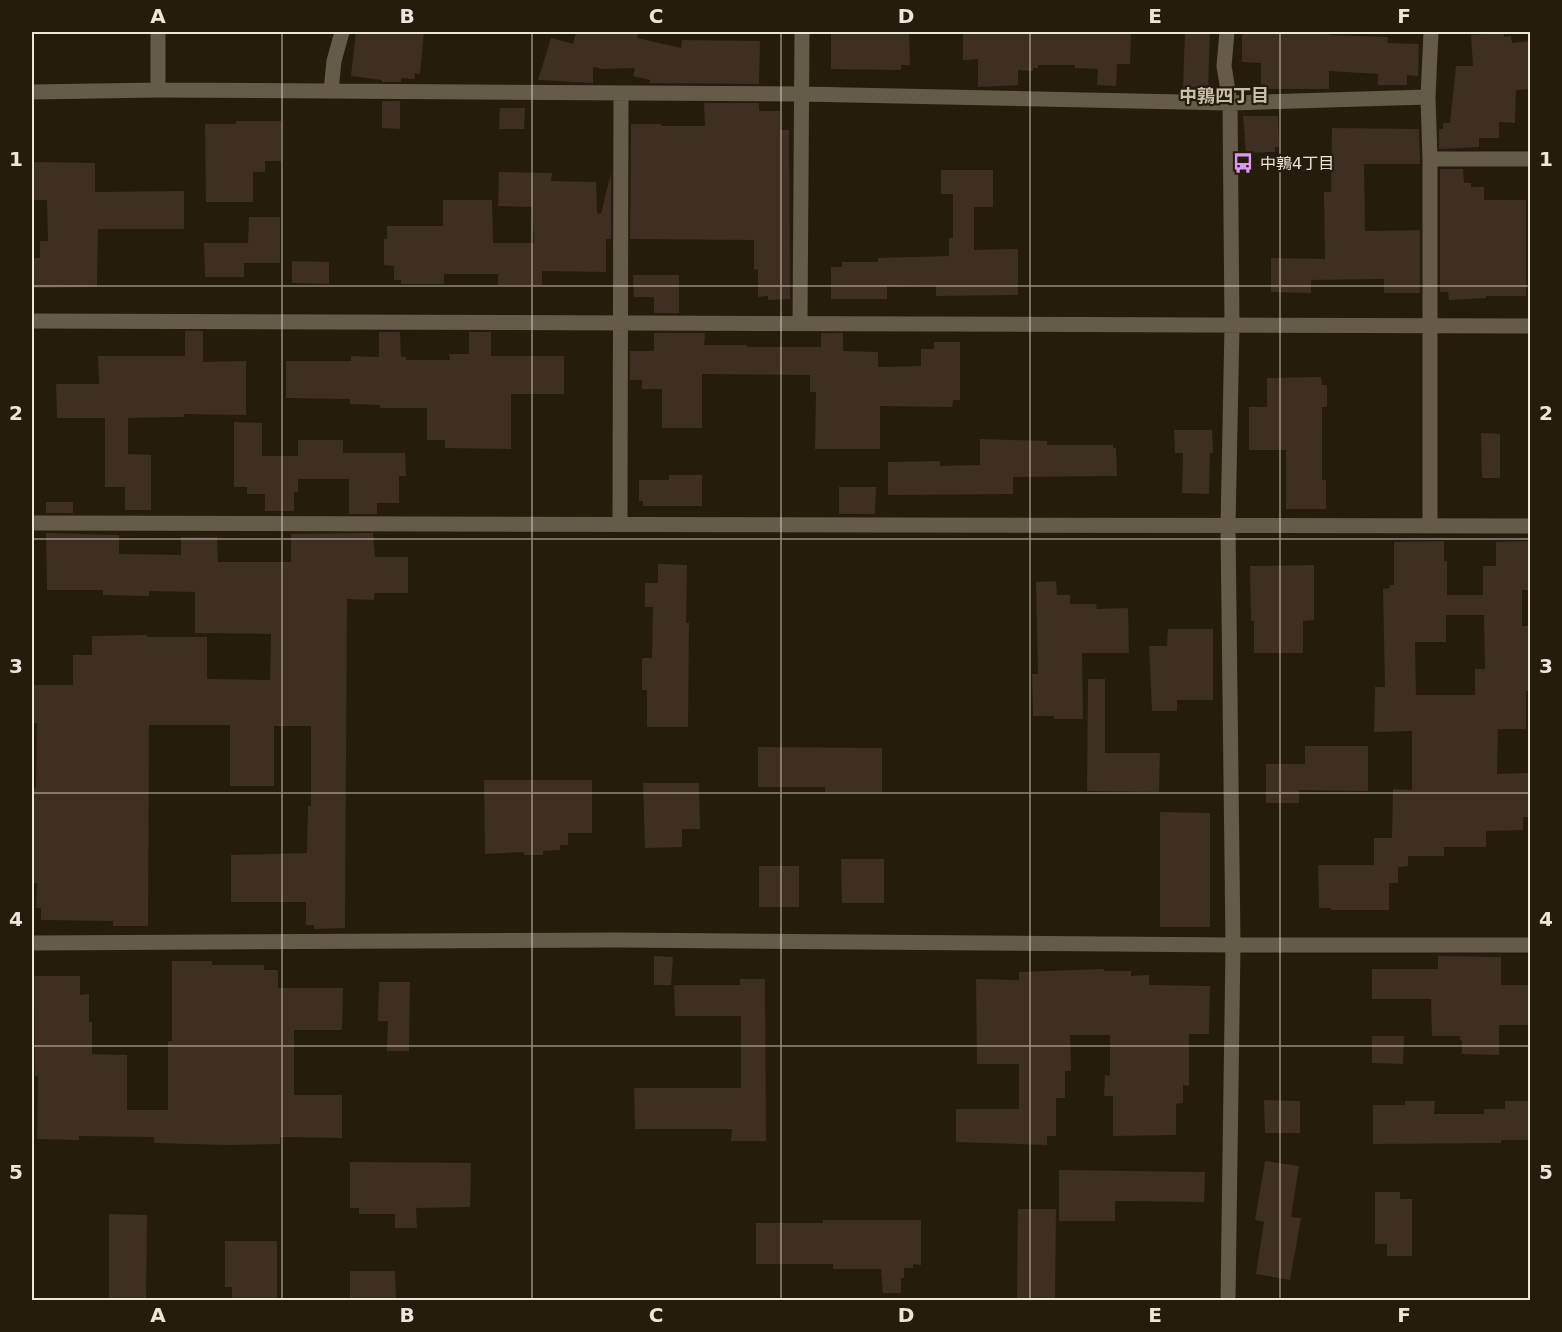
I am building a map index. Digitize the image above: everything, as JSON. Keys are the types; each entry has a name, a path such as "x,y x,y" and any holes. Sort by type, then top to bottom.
{"street":[{"path":"158,32 158,90"},
{"path":"331,91 334,61 342,32"},
{"path":"800,324 802,32"},
{"path":"1227,32 1224,66 1230,103 1232,326 1228,527 1233,945 1228,1300"},
{"path":"1430,526 1428,97 1431,32"},
{"path":"32,92 158,90 801,94 1230,103 1428,97"},
{"path":"620,523 621,94"},
{"path":"1430,159 1530,159"},
{"path":"32,321 1530,326"},
{"path":"32,523 1530,526"},
{"path":"32,943 617,939 1233,945 1530,945"}],"building":[{"path":"356,32 424,32 420,74 415,73 414,79 401,78 401,82 382,82 382,80 351,76"},
{"path":"576,32 639,32 637,38 681,48 682,40 760,41 759,84 650,83 650,80 633,76 635,68 593,67 593,83 538,80 551,38 573,44"},
{"path":"831,32 909,32 910,65 901,65 901,70 831,69"},
{"path":"1003,32 1131,32 1130,64 1117,64 1116,86 1097,85 1098,69 1075,68 1075,65 1038,65 1038,68 1033,68 1033,71 1018,70 1018,85 978,87 978,59 963,60 963,34 1003,34"},
{"path":"1185,32 1210,32 1208,88 1183,87"},
{"path":"1242,32 1329,32 1329,35 1388,37 1387,43 1419,44 1418,76 1407,75 1407,85 1378,85 1378,74 1329,71 1329,89 1261,89 1261,63 1242,62"},
{"path":"1504,33 1504,37 1511,36 1512,43 1530,41 1530,89 1516,90 1515,123 1499,122 1499,138 1479,138 1479,147 1439,149 1439,129 1443,129 1443,123 1450,123 1456,66 1473,66 1471,35"},
{"path":"382,101 400,101 400,129 382,128"},
{"path":"704,103 759,103 759,111 780,111 780,130 789,130 790,299 768,300 768,296 758,297 758,270 754,269 754,240 630,239 631,124 705,126"},
{"path":"500,108 525,108 524,129 499,129"},
{"path":"1243,116 1278,116 1279,147 1275,147 1275,152 1246,153"},
{"path":"236,121 281,121 281,161 265,161 265,172 253,172 253,202 206,202 205,124 236,124"},
{"path":"1332,128 1419,129 1420,164 1364,164 1365,231 1420,230 1420,293 1384,293 1384,279 1311,280 1311,293 1271,292 1271,258 1325,259 1324,192 1331,192"},
{"path":"32,162 95,163 95,192 184,191 184,229 98,229 97,287 32,288 32,258 40,258 40,241 48,241 47,200 32,200"},
{"path":"1440,169 1463,169 1464,183 1471,183 1471,187 1484,187 1484,200 1526,200 1526,296 1486,296 1486,298 1449,300 1448,292 1440,292"},
{"path":"941,170 993,170 993,207 974,207 974,250 1018,249 1018,295 936,296 936,285 887,286 887,299 831,299 831,267 842,267 842,262 878,262 878,258 949,256 949,238 953,238 953,194 941,194"},
{"path":"499,172 552,173 551,181 596,182 597,213 601,214 611,173 611,239 606,239 606,272 542,271 542,285 498,285 498,274 444,274 444,284 401,284 401,280 394,280 394,266 384,265 384,239 387,239 387,226 443,226 443,200 492,200 493,243 534,243 532,207 498,206"},
{"path":"249,217 280,217 280,263 244,263 244,277 205,277 204,243 248,243"},
{"path":"292,261 329,262 329,284 292,283"},
{"path":"633,275 679,275 679,313 654,313 654,297 634,297"},
{"path":"185,331 203,331 203,362 246,361 246,415 184,414 184,417 128,418 128,454 151,455 151,510 125,510 125,487 105,487 105,418 57,418 56,384 99,384 98,356 185,356"},
{"path":"379,332 400,332 401,357 406,357 406,360 450,360 449,354 469,354 469,332 491,332 491,356 564,356 564,394 511,394 511,449 445,448 445,440 427,440 427,408 380,408 380,405 350,404 350,399 286,398 286,361 351,361 351,356 379,357"},
{"path":"654,333 705,333 704,345 821,347 821,333 843,333 843,351 878,352 878,367 921,366 921,349 934,349 934,342 960,342 960,400 953,400 952,407 880,406 880,449 815,449 816,392 810,392 810,375 702,374 702,428 662,428 662,389 642,389 642,380 630,380 630,351 654,351"},
{"path":"1321,377 1322,385 1327,385 1327,407 1322,407 1322,480 1326,480 1326,509 1286,509 1286,450 1249,450 1249,407 1267,407 1267,378"},
{"path":"234,422 262,423 262,456 298,456 298,440 343,440 343,453 405,453 406,476 399,476 399,503 377,503 377,514 349,514 349,479 298,479 298,492 294,492 294,511 265,511 265,494 247,494 247,487 234,487"},
{"path":"1174,430 1212,430 1213,453 1210,453 1209,494 1182,493 1183,453 1175,453"},
{"path":"1481,433 1500,434 1500,478 1482,478"},
{"path":"980,439 1047,441 1047,445 1113,445 1113,448 1116,448 1117,476 1013,477 1013,494 888,495 888,462 940,461 940,466 980,465"},
{"path":"669,475 702,475 702,506 643,506 643,501 639,501 639,480 669,480"},
{"path":"839,487 876,487 875,514 839,514"},
{"path":"46,502 73,502 73,513 46,513"},
{"path":"46,533 119,535 119,554 181,555 181,537 217,537 218,562 291,562 291,534 373,533 375,557 408,557 408,593 374,593 374,600 347,599 345,928 314,929 314,925 306,925 306,902 231,902 231,855 307,853 308,806 311,806 311,726 274,726 274,786 230,786 230,725 149,725 148,926 113,926 113,921 41,920 41,908 36,908 37,883 32,883 32,788 36,788 37,723 32,723 32,685 73,685 73,655 92,655 92,636 207,637 207,679 270,680 271,634 195,633 195,592 149,591 149,596 103,595 103,590 47,590"},
{"path":"1444,541 1444,561 1447,561 1447,595 1483,595 1483,566 1496,566 1496,542 1530,541 1530,590 1522,590 1522,626 1530,626 1530,691 1526,691 1526,729 1498,729 1497,774 1530,773 1530,817 1523,817 1523,830 1486,831 1486,847 1444,847 1444,856 1408,856 1408,866 1398,867 1398,883 1389,883 1389,910 1319,908 1318,865 1374,865 1374,838 1392,838 1393,789 1412,790 1412,731 1374,732 1375,687 1385,687 1383,589 1394,585 1394,542","holes":["1446,615 1484,615 1485,669 1475,669 1475,695 1416,695 1415,642 1446,642"]},
{"path":"658,564 687,565 688,727 647,727 647,690 642,690 642,658 652,658 653,607 645,607 645,583 658,583"},
{"path":"1314,565 1314,620 1303,621 1303,653 1254,653 1250,566"},
{"path":"1056,581 1057,595 1070,595 1070,604 1096,604 1097,609 1128,608 1129,653 1082,653 1083,719 1033,716 1032,674 1038,674 1036,582"},
{"path":"1168,629 1213,629 1213,700 1177,700 1177,711 1152,711 1149,646 1167,646"},
{"path":"1088,679 1105,679 1105,753 1160,753 1159,792 1087,791"},
{"path":"1305,746 1368,746 1368,791 1299,790 1299,803 1266,803 1266,764 1305,764"},
{"path":"758,747 882,748 882,792 825,792 825,787 758,787"},
{"path":"484,780 592,780 592,833 568,833 568,845 560,845 560,850 543,851 543,855 524,855 524,852 485,854"},
{"path":"643,783 699,783 700,829 682,829 682,847 645,848"},
{"path":"1160,812 1210,813 1210,927 1160,927"},
{"path":"841,859 884,859 884,903 842,903"},
{"path":"759,866 799,866 799,907 759,907"},
{"path":"654,956 673,957 671,985 654,985"},
{"path":"1438,956 1501,957 1501,985 1530,985 1530,1025 1499,1025 1499,1055 1462,1054 1460,1036 1432,1036 1431,999 1372,999 1372,969 1438,969"},
{"path":"172,961 212,961 212,965 264,965 264,970 278,970 278,988 343,988 342,1030 294,1030 294,1095 342,1095 342,1138 280,1137 280,1144 227,1145 154,1143 154,1137 79,1136 79,1140 37,1139 38,1076 35,1076 34,976 80,976 80,995 89,994 92,1054 127,1055 127,1110 168,1110 168,1041 172,1041"},
{"path":"1104,969 1104,971 1131,971 1131,976 1149,975 1149,985 1210,986 1209,1034 1189,1034 1189,1086 1183,1085 1183,1103 1176,1104 1176,1135 1113,1136 1113,1096 1104,1096 1105,1075 1110,1076 1110,1035 1070,1035 1071,1071 1065,1071 1065,1098 1056,1098 1056,1136 1047,1136 1047,1145 956,1142 956,1109 1019,1109 1019,1064 977,1064 976,979 1019,980 1019,972"},
{"path":"740,979 765,979 766,1141 731,1141 732,1129 635,1129 634,1088 741,1088 741,1016 675,1016 674,985 740,985"},
{"path":"379,982 410,982 409,1051 387,1051 388,1021 378,1021"},
{"path":"1372,1036 1404,1036 1403,1064 1372,1063"},
{"path":"1264,1100 1300,1101 1300,1133 1265,1133"},
{"path":"1405,1101 1435,1101 1434,1114 1484,1114 1484,1109 1505,1109 1505,1101 1530,1101 1530,1140 1501,1140 1501,1143 1373,1144 1373,1105 1405,1105"},
{"path":"1265,1161 1299,1166 1291,1217 1301,1218 1290,1280 1256,1274 1264,1222 1255,1220"},
{"path":"350,1162 471,1163 470,1207 416,1208 417,1228 395,1228 395,1214 359,1214 359,1208 350,1208"},
{"path":"1059,1170 1205,1172 1204,1202 1115,1201 1115,1221 1059,1221"},
{"path":"1375,1192 1400,1192 1400,1199 1412,1199 1412,1256 1387,1256 1387,1244 1375,1244"},
{"path":"1018,1209 1056,1209 1055,1300 1017,1300"},
{"path":"109,1214 147,1215 146,1300 109,1300"},
{"path":"823,1220 921,1220 921,1265 913,1264 913,1268 904,1268 901,1293 883,1293 881,1269 833,1269 833,1264 756,1264 756,1223 823,1223"},
{"path":"225,1241 277,1241 277,1300 232,1300 232,1287 225,1287"},
{"path":"350,1271 395,1271 396,1300 350,1300"}],"place":[{"name":"中鶉4丁目","path":"1243,163"}],"district":[{"name":"中鶉四丁目","path":"1224,95"}]}
